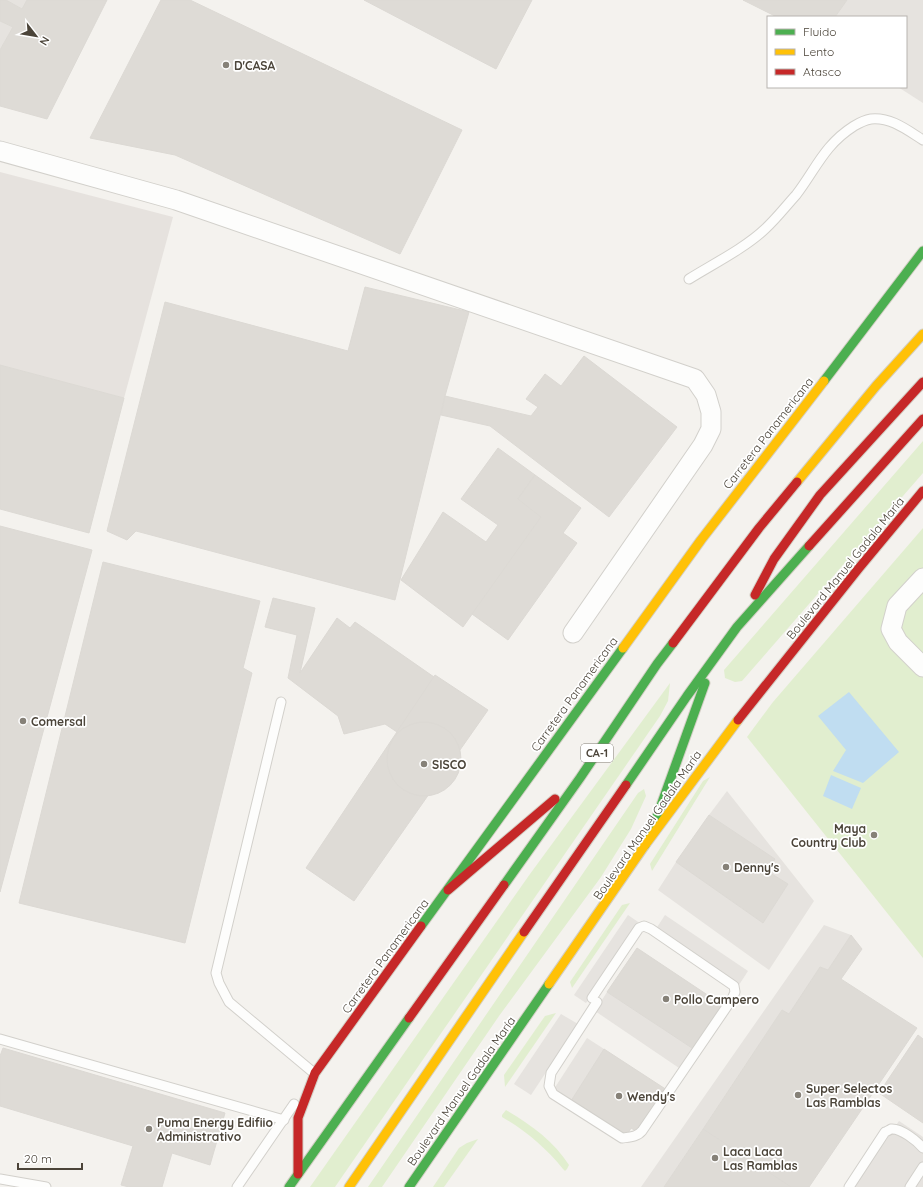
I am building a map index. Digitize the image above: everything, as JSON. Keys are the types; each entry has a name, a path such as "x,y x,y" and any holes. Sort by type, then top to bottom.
{"main road":[{"name":"Carretera Panamericana","path":"298,1174 298,1118 315,1073 592,688 702,540 898,285 923,250"},
{"name":"CA-1","path":"289,1187 580,778 658,664 759,528 876,386 923,334"},
{"path":"737,627 774,559 820,495 923,382"},
{"path":"350,1187 687,696 737,627 923,419"},
{"name":"Boulevard Manuel Gadala María","path":"409,1187 645,846 725,736 859,568 923,491"},
{"path":"645,846 713,661"},
{"path":"448,890 580,778"}],"street":[{"path":"0,151 176,200 695,379 706,395 711,412 711,429 698,451 573,633"},
{"path":"923,578 897,606 892,629 898,642 923,667"}],"lane":[{"path":"689,279 745,244 765,229 796,194 828,148 844,132 859,123 871,119 888,121 899,124 923,140"},
{"path":"237,1187 315,1073 229,1002 219,983 216,973 281,702"},
{"path":"644,926 651,929 734,986 735,992 732,999 649,1121 637,1135 622,1138 553,1094 548,1086 551,1073 595,1000 639,928 644,926"},
{"path":"0,1039 284,1120"},
{"path":"849,1187 885,1132 891,1129 899,1130 918,1142 923,1148"},
{"path":"910,1187 923,1167"},
{"path":"0,1179 46,1187"}],"shaded area":[{"path":"6,0 27,0 22,9"},
{"path":"847,0 923,0 923,103 900,88 907,88 907,16 836,16"},
{"path":"0,21 13,27 0,50"},
{"path":"0,172 173,217 124,398 0,365"},
{"path":"727,791 814,901 769,970 658,890 676,862 763,923 788,884 767,871 774,859 709,815"},
{"path":"628,915 641,924 586,1003 574,995"},
{"path":"665,915 748,971 737,988 654,932"},
{"path":"824,925 851,935 828,970 820,967 789,1014 782,1010 664,1187 641,1187"},
{"path":"607,992 695,1050 682,1070 595,1011"},
{"path":"561,1014 578,1024 531,1095 514,1084"},
{"path":"587,1038 604,1049 571,1101 554,1089"},
{"path":"899,1121 923,1137 923,1187 854,1187"}],"green space":[{"path":"923,441 923,473 742,681 735,682 725,678 724,670"},
{"name":"Maya Country Club","path":"923,528 923,958 747,737 773,702"},
{"path":"670,683 668,701 660,716 335,1187 310,1187 530,874"},
{"path":"710,777 652,871 650,864 703,781"},
{"path":"644,789 646,796 631,829 601,877 499,1016 382,1187 368,1187 638,793"},
{"path":"630,903 572,988 570,982 622,905"},
{"path":"556,1013 505,1087 504,1075 545,1016"},
{"path":"506,1110 533,1127 556,1148 569,1165 565,1171 535,1140 502,1117"},
{"path":"478,1139 444,1187 433,1187 459,1148"}],"water":[{"path":"849,692 899,752 863,783 833,771 846,750 818,716"},
{"path":"831,775 861,788 852,809 823,796"}],"building":[{"path":"0,0 6,0 22,9 27,0 107,0 47,119 0,106 0,50 13,27 0,21"},
{"name":"D'CASA","path":"161,0 190,0 462,130 400,254 175,155 90,138"},
{"path":"364,0 532,0 496,69"},
{"path":"743,0 847,0 836,16 775,16"},
{"path":"365,287 469,312 445,396 395,600 136,531 127,540 107,531 165,302 348,351"},
{"path":"584,356 677,427 609,517 490,426 441,415 445,396 531,416 538,407 526,399 545,374 561,386"},
{"path":"0,365 124,398 89,533 0,509"},
{"path":"498,448 535,475 518,499 541,517 463,627 401,580 443,512 486,542 498,525 461,499"},
{"path":"535,475 581,508 563,533 577,543 508,640 472,614 541,517 518,499"},
{"name":"Comersal","path":"0,526 92,550 0,892"},
{"path":"103,562 260,601 243,668 252,673 185,943 19,903"},
{"path":"273,598 315,608 300,673 337,618 350,628 355,622 434,677 397,732 385,724 344,734 338,716 288,678 297,635 265,627"},
{"path":"435,675 488,710 354,901 306,868"},
{"name":"SISCO","path":"424,722 438,725 450,733 458,745 461,759 458,773 450,785 438,793 424,796 410,793 398,785 390,773 387,759 390,745 398,733 410,725"},
{"name":"Denny's","path":"709,815 775,859 767,871 788,884 763,923 676,862"},
{"name":"Super Selectos Las Ramblas","path":"851,935 862,949 841,979 917,1028 809,1187 791,1187 703,1129 782,1010 789,1014 820,967 828,970"},
{"name":"Pollo Campero","path":"637,948 724,1006 695,1050 607,992"},
{"path":"918,1035 923,1039 923,1123 879,1093"},
{"name":"Puma Energy Edifiio Administrativo","path":"3,1048 225,1113 210,1165 172,1153 162,1187 129,1187 121,1185 133,1146 0,1106 0,1056"},
{"name":"Wendy's","path":"604,1049 667,1090 639,1133 631,1128 626,1137 571,1101"},
{"name":"Laca Laca Las Ramblas","path":"703,1129 791,1187 664,1187"}],"traffic: fast":[{"path":"824,381 923,251"},
{"path":"626,785 687,696 737,627 809,546"},
{"path":"504,885 673,643"},
{"path":"421,926 623,648"},
{"path":"645,845 659,811 705,683"},
{"path":"409,1187 549,984"},
{"path":"289,1187 409,1018"}],"traffic: slow":[{"path":"797,482 876,386 923,334"},
{"path":"623,648 701,540 824,381"},
{"path":"549,984 645,845 738,720"},
{"path":"349,1187 524,932"}],"traffic: jam":[{"path":"755,595 774,559 820,495 923,382"},
{"path":"809,546 923,419"},
{"path":"673,643 759,528 797,482"},
{"path":"738,720 859,568 923,491"},
{"path":"524,932 626,785"},
{"path":"448,890 555,799"},
{"path":"409,1018 504,885"},
{"path":"298,1174 298,1118 315,1073 421,926"}],"place":[{"name":"D'CASA","path":"226,65"},
{"name":"Comersal","path":"23,721"},
{"name":"SISCO","path":"424,764"},
{"name":"Maya Country Club","path":"874,835"},
{"name":"Denny's","path":"726,867"},
{"name":"Pollo Campero","path":"666,999"},
{"name":"Super Selectos Las Ramblas","path":"798,1095"},
{"name":"Wendy's","path":"619,1096"},
{"name":"Puma Energy Edifiio Administrativo","path":"149,1129"},
{"name":"Laca Laca Las Ramblas","path":"715,1158"}]}
